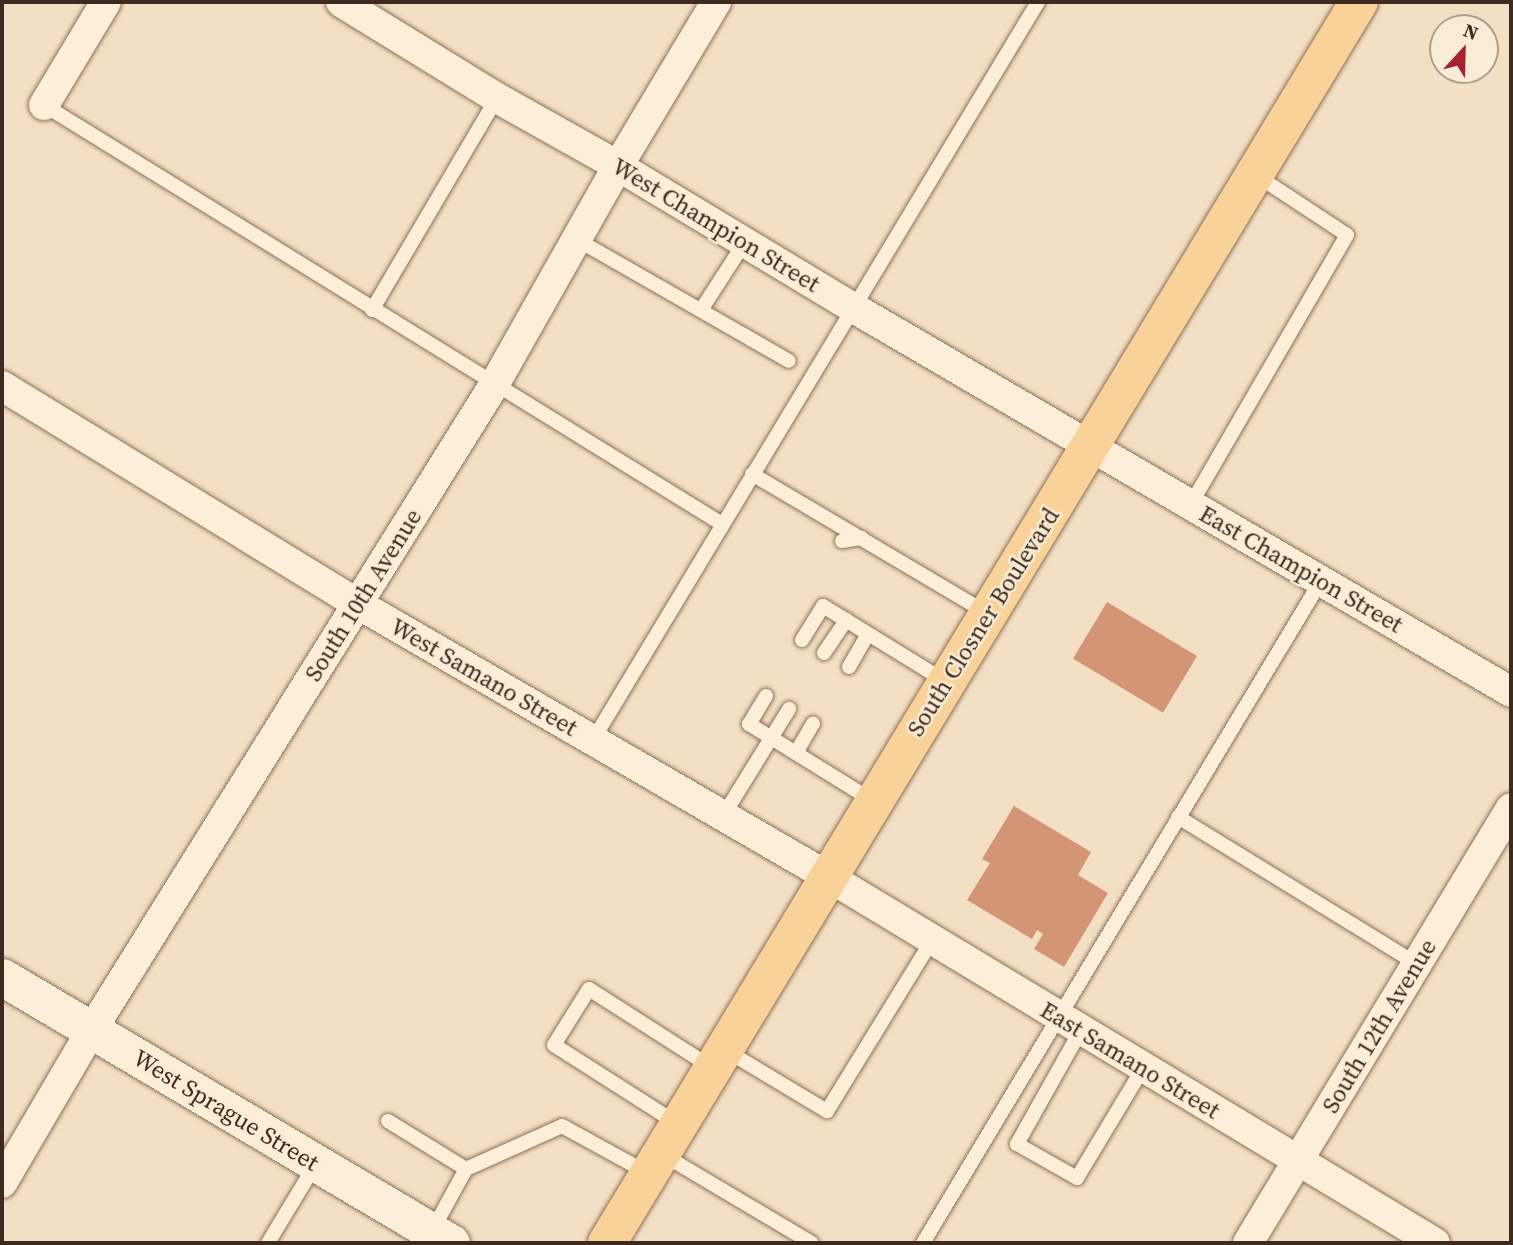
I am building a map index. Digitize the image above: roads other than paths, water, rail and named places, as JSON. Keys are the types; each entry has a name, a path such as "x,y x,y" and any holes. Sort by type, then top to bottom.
{"main road":[{"name":"South Closner Boulevard","path":"607,1243 827,876 1092,446 1255,175 1350,5"}],"street":[{"path":"44,106 107,2"},
{"name":"West Champion Street","path":"341,2 497,98 618,166 852,307 1092,446"},
{"name":"South 10th Avenue","path":"2,1183 91,1031 494,385 618,166 716,2"},
{"name":"West Samano Street","path":"2,386 358,604 827,876"},
{"name":"East Champion Street","path":"1092,446 1511,692"},
{"name":"South 12th Avenue","path":"1248,1243 1511,808"},
{"name":"East Samano Street","path":"827,876 1434,1243"},
{"name":"West Sprague Street","path":"2,976 441,1238"}],"lane":[{"path":"593,740 1038,2"},
{"path":"372,310 497,98"},
{"path":"44,106 722,524"},
{"path":"1191,504 1347,235 1255,175"},
{"path":"576,239 789,360"},
{"path":"701,310 745,242"},
{"path":"752,474 988,614"},
{"path":"802,503 808,522"},
{"path":"842,541 862,538"},
{"path":"1143,1068 1077,1178 1017,1144 1069,1023 1178,817 1321,580"},
{"path":"802,640 823,606 947,681"},
{"path":"824,653 846,620"},
{"path":"849,667 868,634"},
{"path":"766,696 749,724 873,801"},
{"path":"723,816 789,709"},
{"path":"796,753 813,724"},
{"path":"1178,817 1417,964"},
{"path":"812,1243 663,1150 554,1045 589,989 718,1058 827,1111 932,940"},
{"path":"923,1243 1069,1023"},
{"path":"388,1121 466,1169"},
{"path":"441,1238 466,1169 562,1126 663,1150"},
{"path":"268,1243 316,1164"}]}
